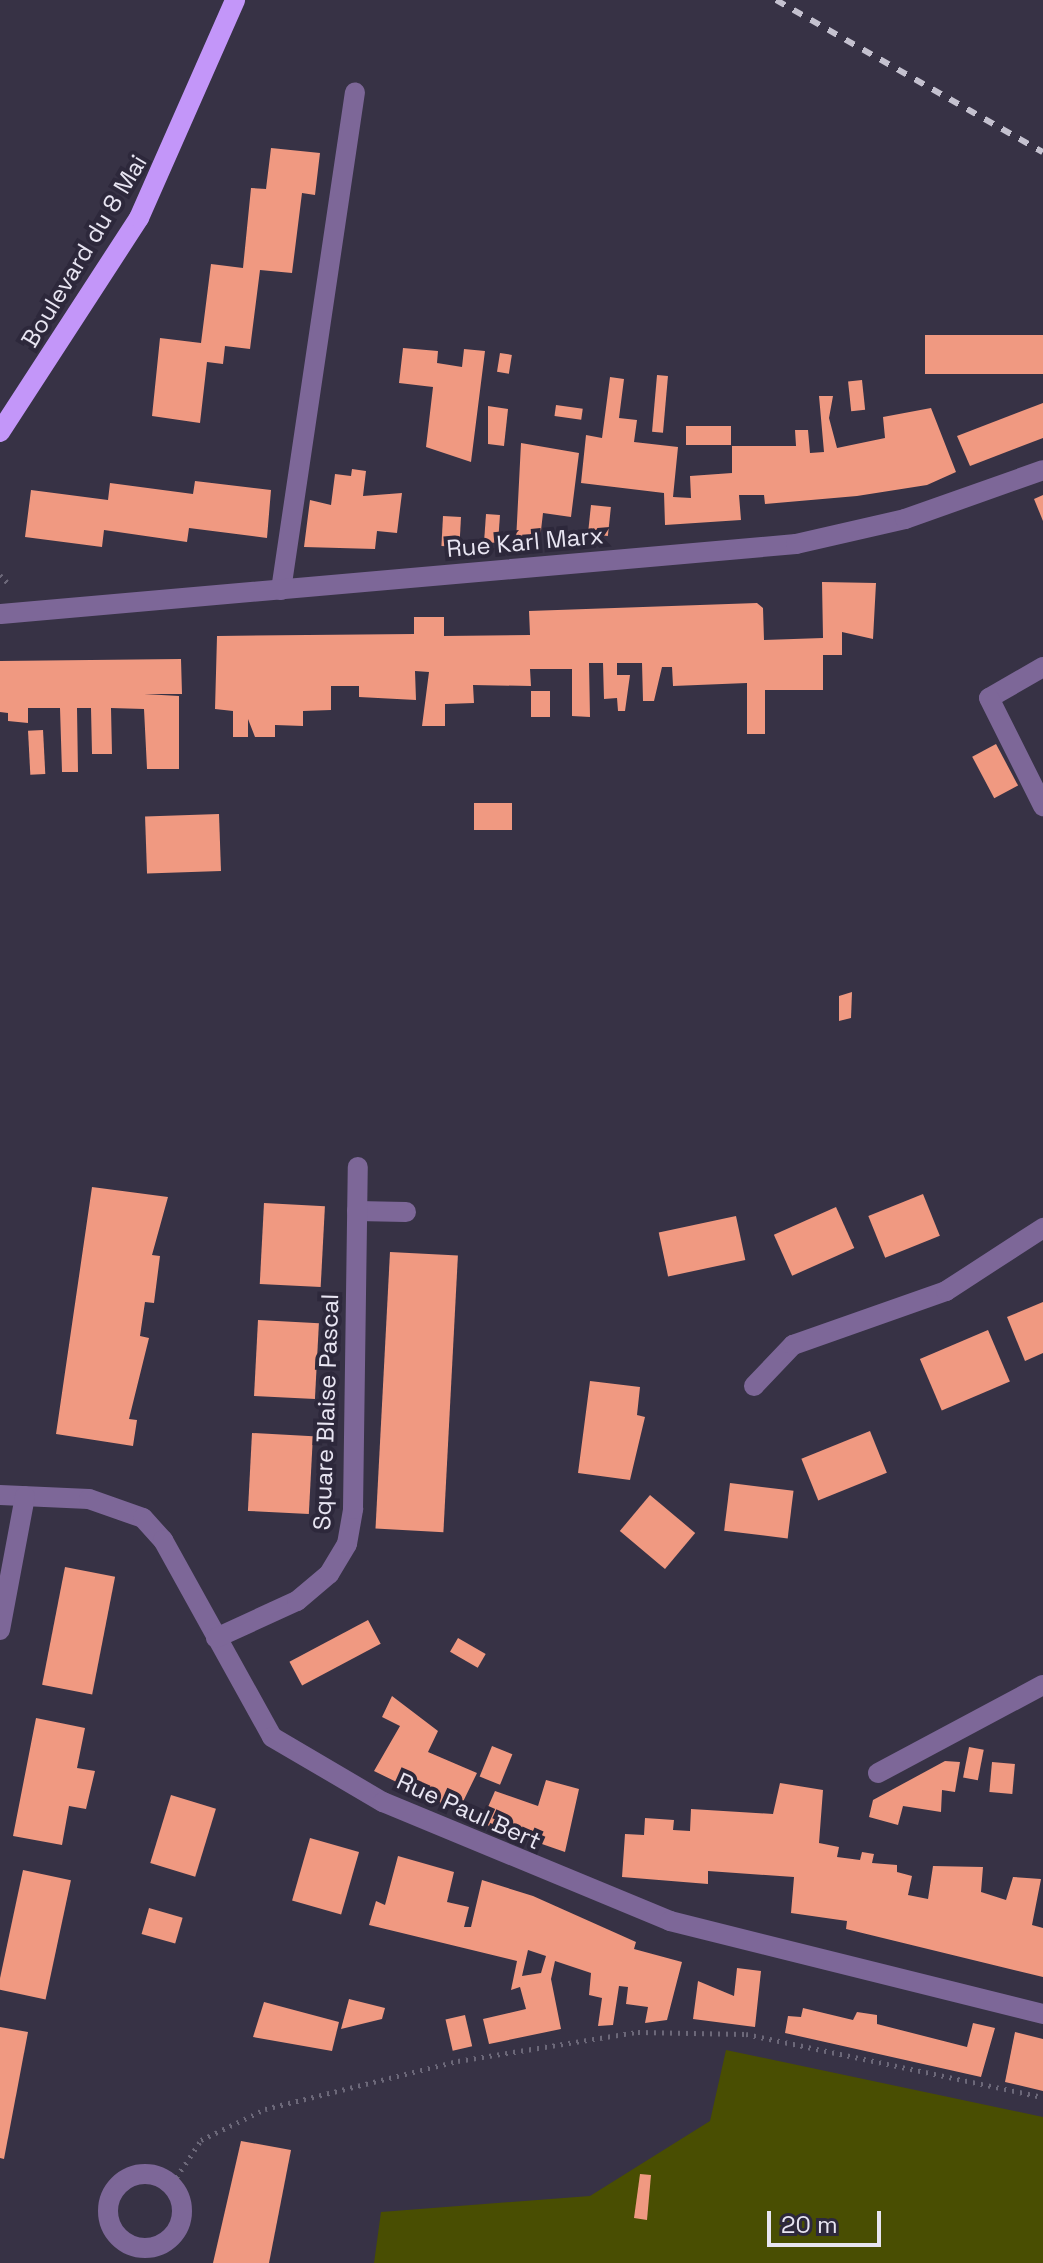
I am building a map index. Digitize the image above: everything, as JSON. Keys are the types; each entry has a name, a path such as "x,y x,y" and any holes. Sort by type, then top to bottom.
{"main road":[{"name":"Boulevard du 8 Mai","path":"0,432 139,218 235,0"}],"street":[{"path":"281,590 355,92"},
{"name":"Rue Karl Marx","path":"1,614 796,544 905,519 1043,470"},
{"path":"1043,667 989,698 1043,806"},
{"name":"Square Blaise Pascal","path":"216,1638 297,1601 329,1574 347,1544 353,1509 358,1167"},
{"path":"357,1211 406,1212"},
{"path":"754,1386 793,1345 946,1291 1043,1228"},
{"name":"Rue Paul Bert","path":"0,1495 89,1499 143,1518 163,1540 259,1720 288,1751 456,1836 700,1930 1043,2014"},
{"path":"0,1630 25,1496"},
{"path":"878,1773 1043,1685"},
{"path":"136,2174 172,2184 182,2215 177,2231 159,2254 121,2240 107,2205 115,2187 136,2174"}],"path":[{"path":"172,2184 201,2140 265,2109 458,2061 638,2032 746,2034 1043,2097"}],"shaded area":[{"path":"726,2050 1043,2117 1043,2263 374,2263 381,2212 590,2196 710,2121"}],"building":[{"path":"271,148 320,153 315,195 302,193 292,273 260,270 250,349 225,346 223,364 207,362 200,423 152,416 160,338 201,343 211,264 243,268 251,188 266,189"},
{"path":"925,335 1043,335 1043,374 925,374"},
{"path":"403,348 438,351 437,363 462,367 464,349 485,351 471,462 426,447 433,387 399,383"},
{"path":"500,353 512,355 509,374 497,372"},
{"path":"657,375 668,376 663,433 652,432"},
{"path":"610,377 624,379 619,418 637,420 634,442 678,447 673,497 691,498 690,476 732,473 732,446 796,446 795,430 808,430 810,453 824,452 819,396 833,396 829,418 837,448 885,438 883,417 931,408 956,472 927,485 857,496 765,504 764,495 739,495 741,520 665,525 664,493 581,483 586,435 602,438"},
{"path":"862,380 865,410 851,411 848,381"},
{"path":"1043,403 1043,438 970,466 957,436"},
{"path":"556,405 583,409 581,420 554,416"},
{"path":"488,406 508,409 504,446 488,444"},
{"path":"686,426 731,426 731,445 686,445"},
{"path":"521,443 579,453 571,517 543,513 540,539 516,541"},
{"path":"352,469 366,471 363,496 402,493 397,533 377,531 375,549 304,547 310,500 331,505 335,474 351,476"},
{"path":"195,481 271,490 267,538 189,528 187,542 104,530 102,547 25,537 31,490 108,500 110,483 193,494"},
{"path":"1043,495 1043,521 1034,499"},
{"path":"591,505 611,507 608,536 588,534"},
{"path":"486,514 500,515 498,543 484,542"},
{"path":"443,516 461,517 459,547 441,546"},
{"path":"822,582 876,583 873,639 842,632 842,655 823,655 823,690 765,690 765,734 747,734 747,683 673,686 672,667 662,667 654,701 643,701 642,663 617,663 617,675 630,675 625,711 618,711 617,698 604,699 603,663 589,663 590,717 572,716 572,669 530,669 531,686 473,685 474,703 445,704 445,726 422,726 429,672 415,671 416,700 359,697 359,686 331,686 331,710 303,711 303,726 275,725 275,737 255,737 248,719 248,737 233,737 233,711 215,709 217,636 414,634 414,617 444,617 444,636 530,635 529,611 757,603 763,608 764,640 823,638"},
{"path":"181,659 182,694 144,694 179,696 179,769 147,769 144,709 111,708 112,754 92,754 91,708 77,708 78,772 62,772 60,708 28,708 28,723 8,721 8,713 0,712 0,661"},
{"path":"531,691 550,691 550,717 531,717"},
{"path":"43,730 45,774 30,775 28,731"},
{"path":"996,744 1018,785 994,798 972,757"},
{"path":"474,803 512,803 512,830 474,830"},
{"path":"219,814 221,871 147,874 145,817"},
{"path":"852,992 851,1018 839,1021 839,996"},
{"path":"92,1187 168,1197 152,1255 160,1256 154,1303 145,1302 140,1336 149,1338 129,1419 137,1420 133,1446 56,1434"},
{"path":"923,1194 940,1236 885,1258 868,1216"},
{"path":"264,1203 325,1206 321,1287 260,1284"},
{"path":"836,1207 854,1248 792,1276 774,1235"},
{"path":"736,1216 745,1260 668,1276 659,1232"},
{"path":"390,1252 458,1256 443,1532 376,1529"},
{"path":"1043,1302 1043,1353 1025,1361 1007,1317"},
{"path":"258,1320 319,1323 315,1399 254,1396"},
{"path":"988,1330 1010,1382 942,1410 920,1359"},
{"path":"590,1381 640,1387 637,1415 645,1417 630,1480 578,1473"},
{"path":"870,1431 887,1473 818,1500 801,1459"},
{"path":"252,1433 313,1436 309,1514 248,1511"},
{"path":"730,1483 794,1491 788,1538 724,1531"},
{"path":"650,1495 695,1533 665,1569 620,1531"},
{"path":"65,1567 115,1577 92,1695 42,1685"},
{"path":"368,1620 381,1644 302,1686 289,1662"},
{"path":"458,1638 486,1654 478,1668 450,1652"},
{"path":"392,1696 438,1731 428,1752 477,1773 458,1812 374,1771 400,1726 382,1717"},
{"path":"36,1718 85,1728 77,1768 95,1771 86,1809 69,1806 62,1845 13,1836"},
{"path":"492,1746 512,1754 500,1785 480,1777"},
{"path":"969,1747 984,1750 978,1780 963,1777"},
{"path":"945,1761 960,1762 955,1792 942,1790 941,1812 903,1806 898,1825 869,1817 873,1800"},
{"path":"992,1762 1015,1764 1012,1794 989,1792"},
{"path":"546,1780 579,1789 565,1852 481,1823 495,1791 538,1806"},
{"path":"780,1783 823,1790 819,1843 839,1847 837,1857 860,1860 862,1852 874,1854 872,1863 897,1865 897,1872 912,1876 908,1895 928,1899 933,1866 983,1867 981,1892 1006,1900 1013,1877 1041,1879 1032,1925 1043,1928 1043,1977 846,1929 847,1921 791,1913 794,1877 708,1871 708,1884 622,1877 625,1834 644,1835 645,1818 674,1820 673,1830 690,1831 691,1809 773,1814"},
{"path":"171,1795 216,1809 195,1877 150,1863"},
{"path":"310,1838 359,1852 341,1915 292,1900"},
{"path":"398,1856 454,1872 447,1902 469,1907 464,1927 471,1927 482,1880 533,1896 636,1942 634,1949 682,1962 667,2020 645,2023 648,2007 626,2004 628,1987 619,1986 613,2025 598,2026 602,1998 589,1995 591,1973 555,1961 551,1979 561,2029 489,2044 483,2019 526,2009 520,1987 511,1990 517,1961 369,1925 376,1901 385,1905","holes":["528,1950 546,1956 541,1973 522,1976"]},
{"path":"23,1870 71,1880 46,2000 0,1990"},
{"path":"149,1908 183,1918 175,1944 142,1934"},
{"path":"737,1968 761,1971 755,2027 693,2019 698,1981 734,1996"},
{"path":"349,1999 385,2008 382,2019 341,2029"},
{"path":"264,2002 339,2022 332,2051 253,2037"},
{"path":"803,2008 853,2020 857,2012 877,2015 877,2024 967,2047 973,2023 995,2028 981,2077 785,2033 788,2016 801,2017"},
{"path":"465,2015 472,2046 453,2051 446,2019"},
{"path":"0,2027 28,2032 4,2159 0,2158"},
{"path":"1015,2032 1043,2039 1043,2091 1005,2082"},
{"path":"241,2141 291,2150 269,2263 213,2263"},
{"path":"640,2174 651,2175 647,2220 634,2218"}],"railway":[{"path":"776,0 1043,152"}]}
